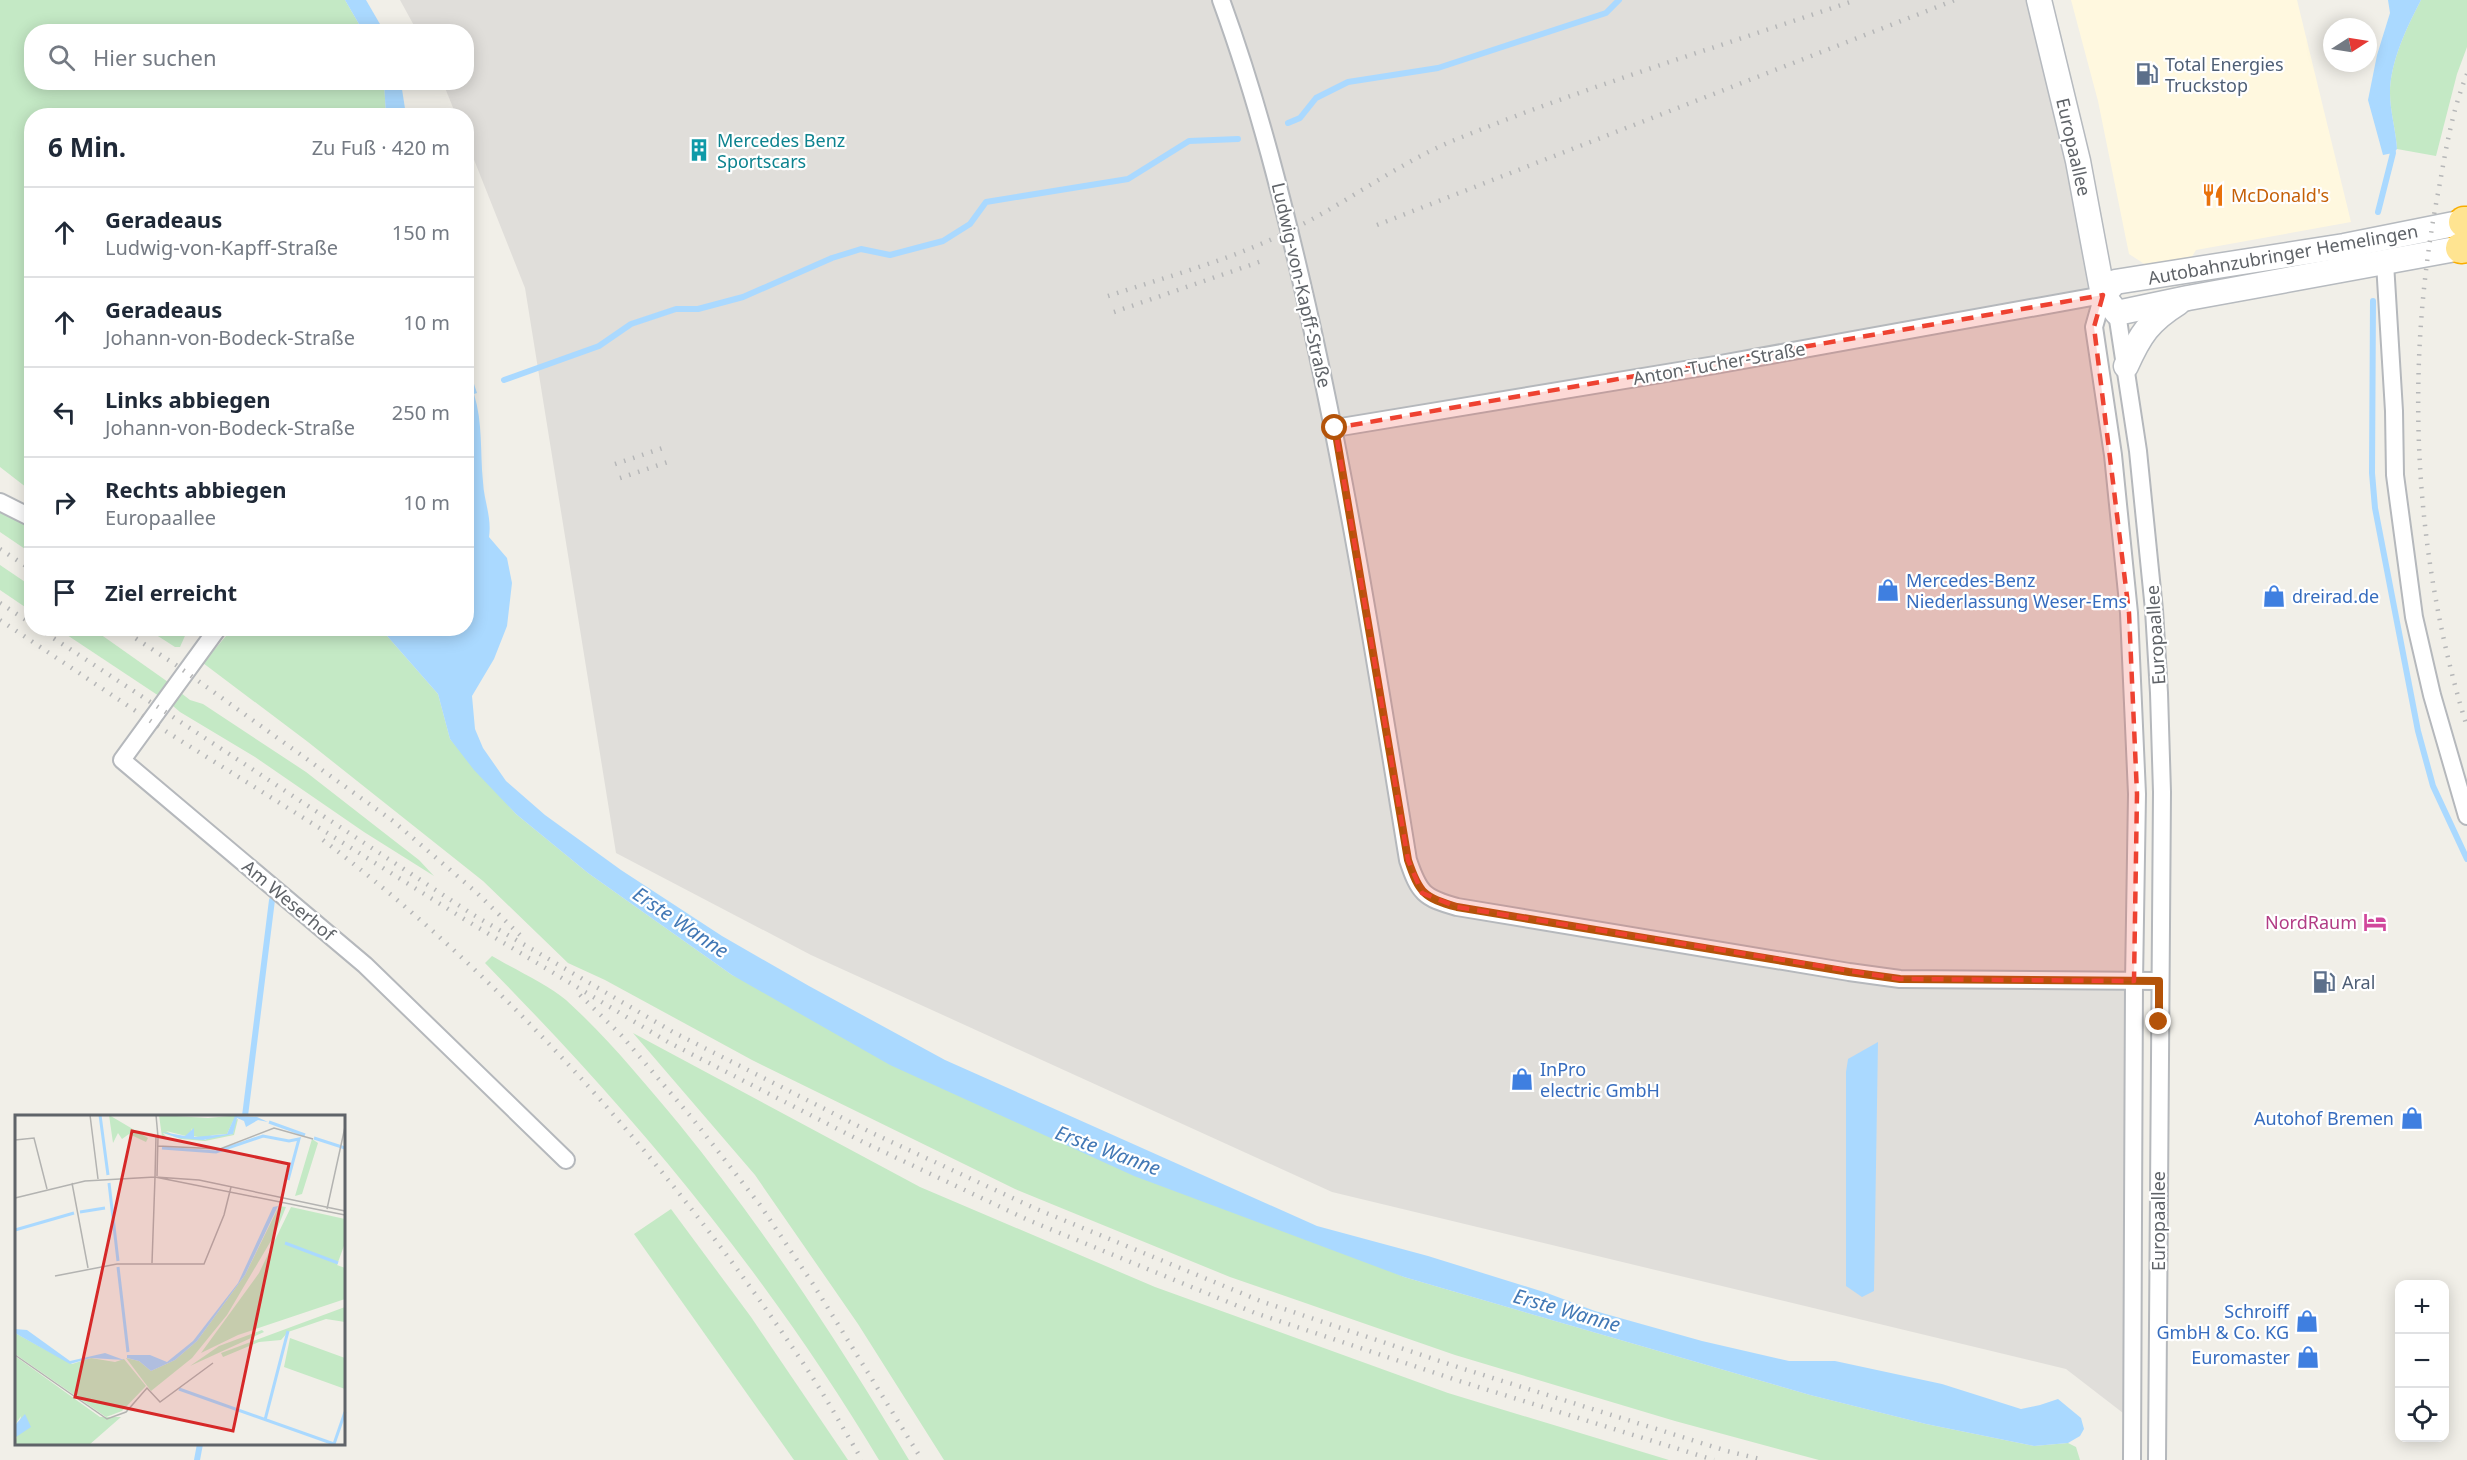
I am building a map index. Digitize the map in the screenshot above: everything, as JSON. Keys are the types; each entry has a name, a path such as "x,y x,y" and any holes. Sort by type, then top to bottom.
{"street":[{"name":"Ludwig-von-Kapff-Straße","path":"1221,0 1262,124 1280,188 1335,428 1408,860 1422,893 1439,902 1457,907 1900,979 2134,981"},
{"name":"Europaallee","path":"2039,0 2126,366 2138,451 2159,693 2162,792 2157,1460"},
{"name":"Autobahnzubringer Hemelingen","path":"2465,235 2385,263 2188,298 2110,304 2115,282 2344,246 2465,235"},
{"path":"2385,263 2394,411 2395,475 2411,596 2432,695 2452,772 2467,816"},
{"path":"2126,366 2136,343 2158,316 2188,298"},
{"name":"Anton-Tucher-Straße","path":"1335,428 1748,359 2110,304"},
{"name":"Europaallee","path":"2110,304 2094,327 2113,455 2129,613 2137,794 2132,1460"},
{"path":"0,502 24,514"},
{"name":"Am Weserhof","path":"212,636 122,760 365,965 566,1160"},
{"path":"2134,981 2159,981"}],"highlighted area":[{"path":"2103,295 2094,327 2129,613 2137,794 2134,981 1900,979 1457,907 1422,893 1408,860 1335,428"}],"shaded area":[{"path":"400,0 2032,0 2090,271 2135,658 2136,1423 2066,1369 1332,1192 811,955 616,853 525,288 474,160 474,108 453,108 446,90 474,90 474,24 413,24"},
{"path":"2071,0 2297,0 2351,222 2196,250 2191,258 2146,265 2129,254 2098,101"}],"green space":[{"path":"0,0 345,0 359,24 24,24 24,90 384,90 386,108 24,108 24,486 0,467"},
{"path":"2421,0 2467,0 2467,47 2457,74 2436,156 2397,149 2390,100 2396,57"},
{"path":"0,511 24,524 24,548 0,532"},
{"path":"0,565 24,581 24,606 0,590"},
{"path":"69,636 103,636 168,682 159,696"},
{"path":"158,636 185,636 180,647 175,647"},
{"path":"226,636 387,636 438,694 450,739 516,814 588,873 732,975 1404,1277 1810,1395 1926,1424 2034,1446 2068,1443 2076,1447 2080,1460 1819,1460 1675,1421 1455,1355 1230,1277 1015,1189 752,1060 605,980 568,963 483,881 308,742 203,663"},
{"path":"181,693 190,700 203,704 306,772 419,860 434,876 364,832 255,757 180,712 173,706"},
{"path":"492,956 566,1000 610,1044 679,1124 711,1164 800,1288 856,1373 909,1460 879,1460 812,1355 701,1204 621,1108 485,963"},
{"path":"633,1033 920,1187 1155,1287 1448,1393 1669,1460 944,1460 858,1324 755,1175"},
{"path":"671,1209 751,1317 848,1460 794,1460 634,1234"}],"water":[{"path":"345,0 366,0 380,24 359,24"},
{"path":"2388,0 2421,0 2400,45 2391,81 2390,100 2397,149 2393,153 2383,155 2368,100 2374,72 2377,72 2377,55 2390,13"},
{"path":"384,90 402,90 405,108 386,108"},
{"name":"Erste Wanne","path":"474,394 480,427 489,537 507,558 512,583 507,626 494,659 472,696 475,729 483,748 506,781 545,815 621,870 722,936 945,1060 1317,1226 1428,1256 1547,1293 1595,1311 1702,1341 1789,1361 1835,1361 1942,1384 2021,1409 2058,1399 2081,1418 2084,1429 2080,1436 2068,1443 2034,1446 1926,1424 1810,1395 1404,1277 1134,1176 890,1065 732,975 588,873 516,814 474,770 450,739 438,694 387,636 474,636"},
{"path":"1878,1042 1874,1291 1862,1297 1846,1286 1846,1072 1848,1059"}],"waterway":[{"path":"1288,123 1300,118 1316,98 1348,82 1438,68 1606,13 1619,0"},
{"path":"504,380 599,346 631,324 676,309 698,309 743,297 832,258 861,249 890,255 943,241 970,224 986,202 1128,179 1189,141 1238,139"},
{"path":"2378,212 2393,153 2392,145"},
{"path":"2373,301 2372,473 2375,508 2418,731 2433,786 2467,859"},
{"path":"245,1115 272,900"},
{"path":"197,1460 200,1445"}],"railway":[{"path":"1108,296 1247,250 1313,219 1418,157 1462,137 1609,83 1856,0"},
{"path":"1377,225 1955,0"},
{"path":"2467,74 2450,130 2428,255 2421,323 2418,391 2425,527 2435,594 2449,661 2467,727"},
{"path":"1114,312 1262,261"},
{"path":"615,464 666,447"},
{"path":"620,478 671,461"},
{"path":"0,549 24,565"},
{"path":"0,603 24,619"},
{"path":"0,620 167,732 464,919 668,1042 863,1142 1028,1220 1255,1313 1456,1380 1714,1460"},
{"path":"50,636 472,914 673,1032 870,1132 1034,1208 1263,1302 1464,1369 1727,1451 1764,1460"},
{"path":"132,636 393,821 476,892 525,940"},
{"path":"323,840 459,955 523,1017 643,1149 699,1218 752,1290 811,1375 862,1460"},
{"path":"580,995 621,1035 692,1118 760,1205 813,1284 922,1460"}],"place":[{"name":"Total Energies Truckstop","path":"2147,74"},
{"name":"Mercedes Benz Sportscars","path":"699,150"},
{"name":"McDonald's","path":"2213,195"},
{"name":"Mercedes-Benz Niederlassung Weser-Ems","path":"1888,590"},
{"name":"dreirad.de","path":"2274,596"},
{"name":"NordRaum","path":"2375,922"},
{"name":"Aral","path":"2324,982"},
{"name":"InPro electric GmbH","path":"1522,1079"},
{"name":"Autohof Bremen","path":"2412,1118"},
{"name":"Schroiff GmbH & Co. KG","path":"2307,1321"},
{"name":"Euromaster","path":"2308,1357"}],"route":[{"path":"1335,428 1408,860 1422,893 1439,902 1457,907 1900,979 2159,981 2159,1022"}]}
